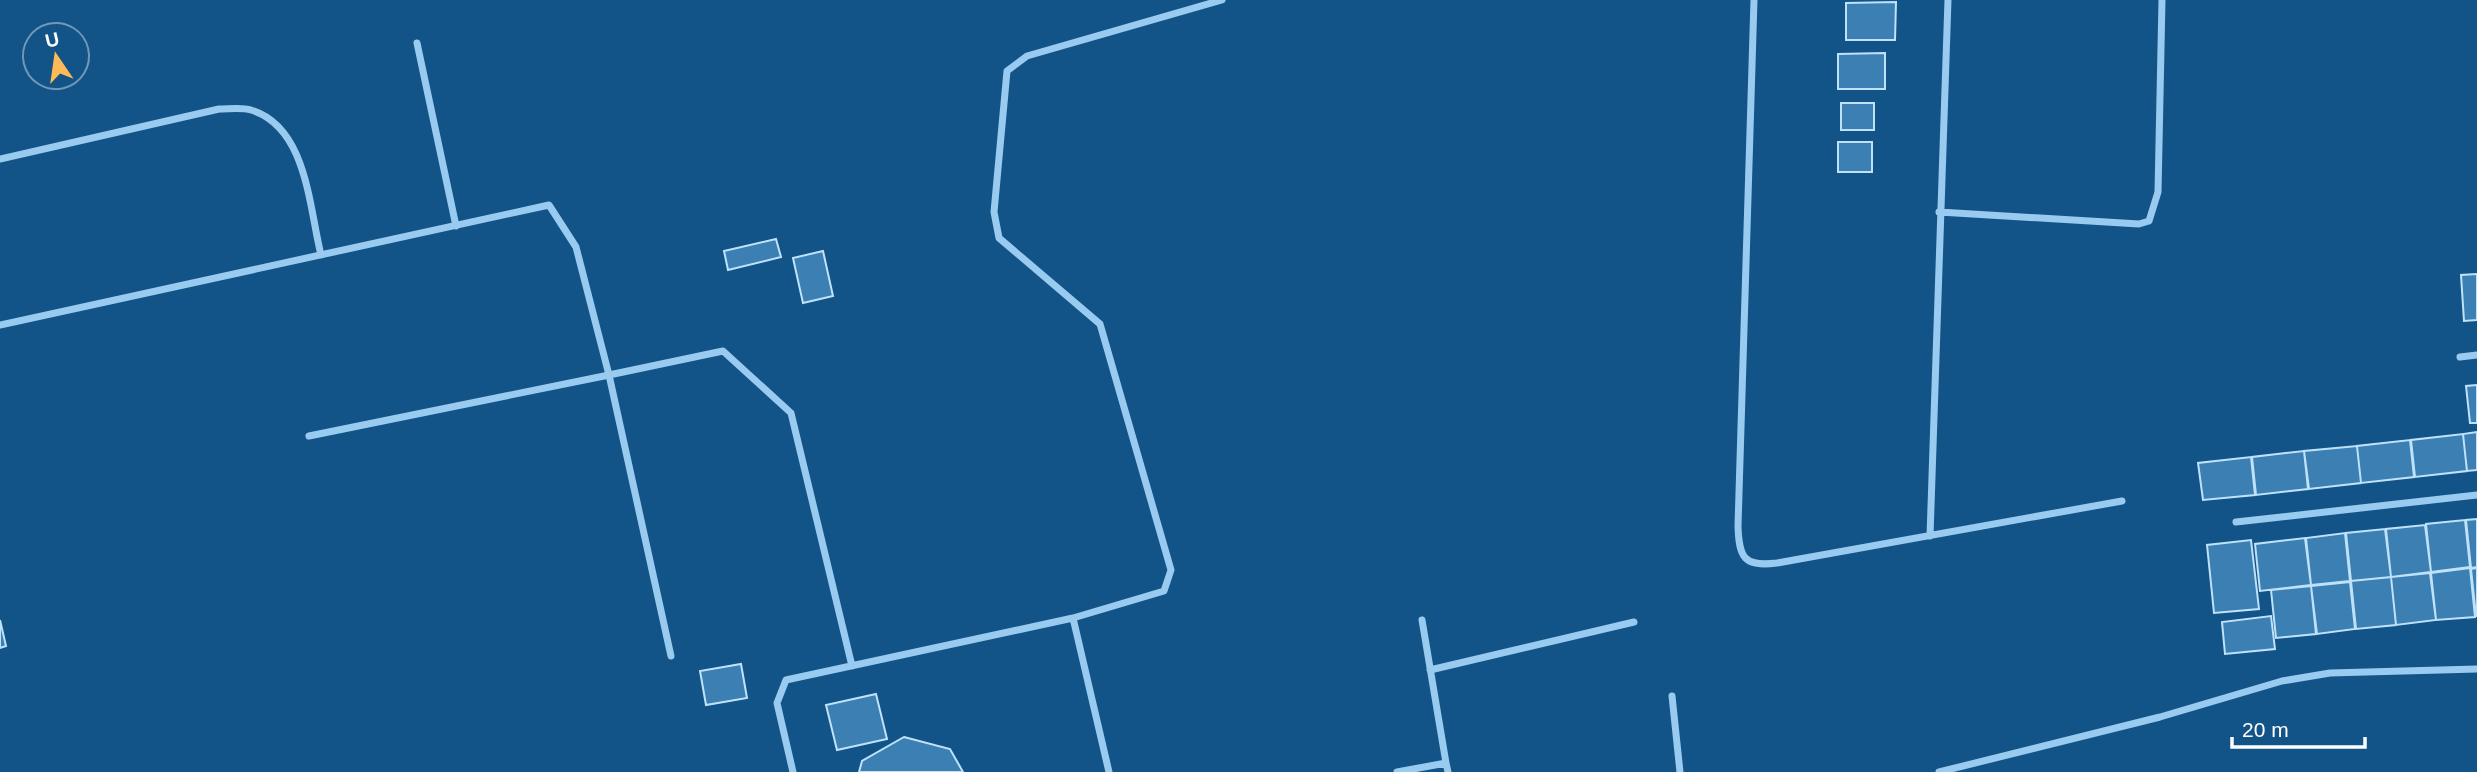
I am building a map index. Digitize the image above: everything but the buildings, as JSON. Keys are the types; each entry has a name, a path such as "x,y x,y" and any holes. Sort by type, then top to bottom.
{"street":[{"path":"793,772 777,703 786,680 1073,618 1164,591 1171,570 1100,324 999,238 994,212 1007,71 1027,56 1222,0"},
{"path":"1754,0 1738,526 1740,547 1749,562 1763,565 2122,501"},
{"path":"1930,536 1948,0"},
{"path":"1940,212 2139,224 2149,221 2158,192 2162,0"},
{"path":"417,43 456,226"},
{"path":"0,159 219,109 251,110 278,124 296,150 321,255"},
{"path":"0,325 549,205 576,247 609,375 671,656"},
{"path":"309,436 723,351 791,413 852,666"},
{"path":"2460,357 2477,355"},
{"path":"2236,522 2477,495"},
{"path":"1073,618 1109,772"},
{"path":"1422,620 1448,772"},
{"path":"1430,670 1634,622"},
{"path":"1939,772 2160,717 2282,681 2330,673 2477,669"},
{"path":"1672,696 1680,772"},
{"path":"1397,772 1446,763"}]}
